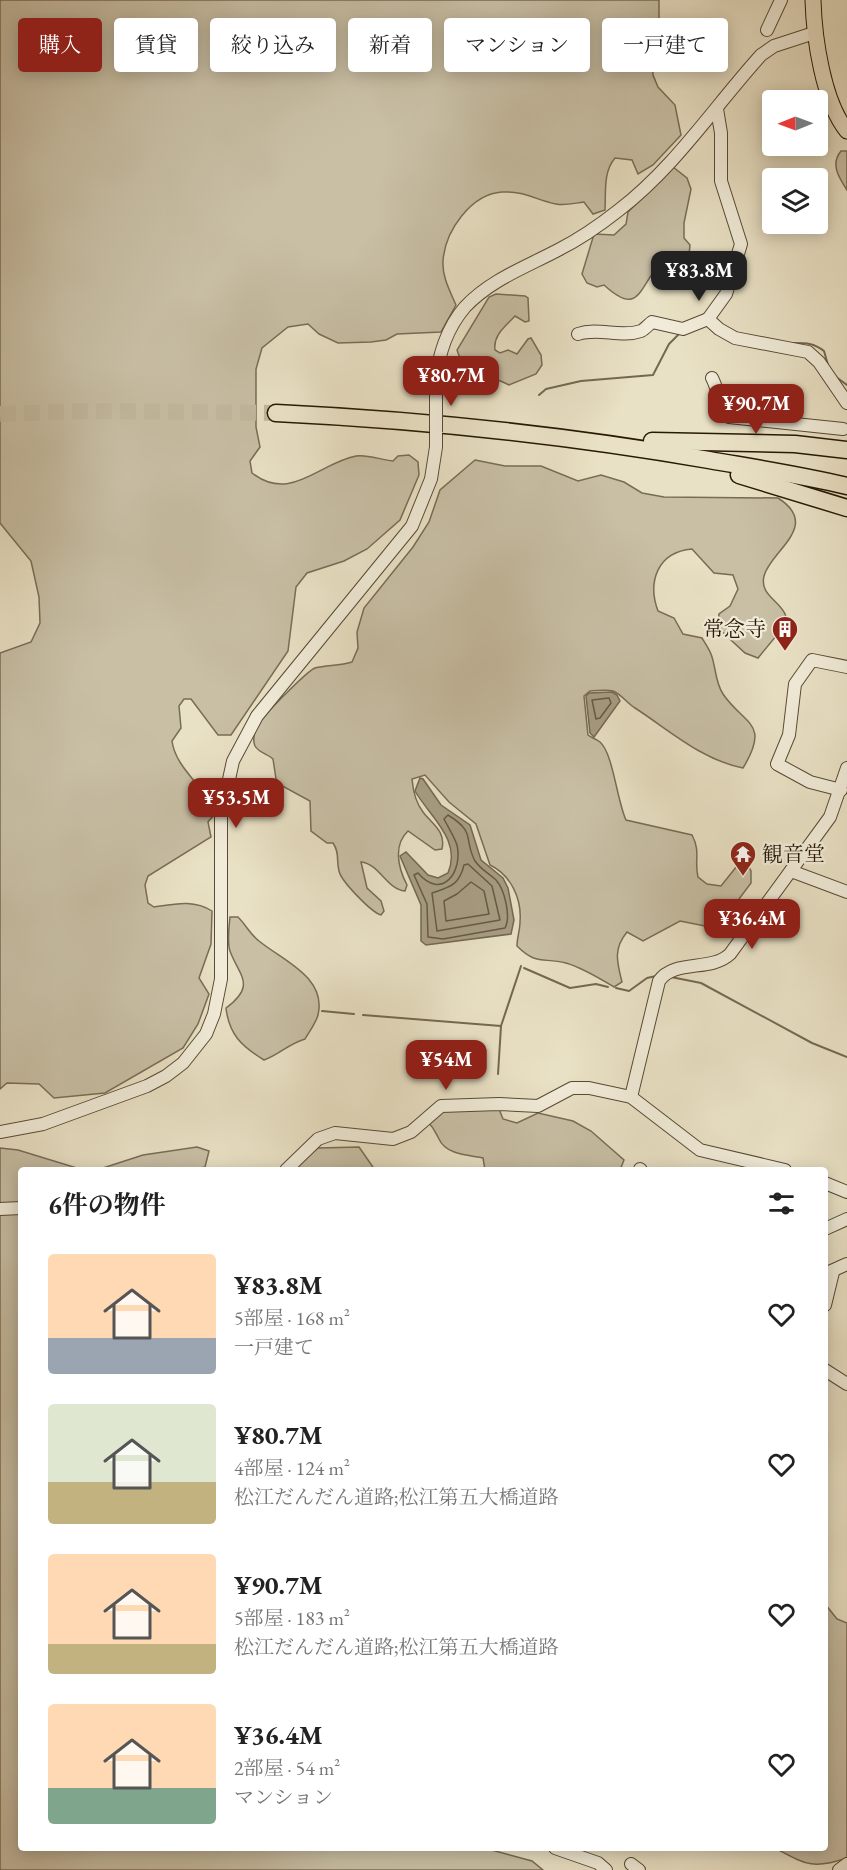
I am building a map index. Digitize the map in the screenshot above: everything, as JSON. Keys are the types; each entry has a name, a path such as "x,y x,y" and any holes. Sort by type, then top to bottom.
{"highway":[{"path":"276,413 706,444 795,444 846,447"},
{"path":"531,433 640,448 847,486"},
{"path":"640,448 678,461 824,499 847,508"}],"main road":[{"path":"813,0 814,33 835,110 847,131"}],"street":[{"path":"767,30 781,0"},
{"path":"0,1132 43,1124 147,1086 166,1076 183,1063 206,1034 214,1014 221,980 221,816 233,761 257,716 412,526 431,479 436,432 438,362 456,320 470,302 498,281 579,238 621,208 717,109 761,55 774,46 814,33"},
{"path":"578,334 591,330 605,333 642,331 652,322 689,328 708,319 726,294 741,243 721,181 721,132 717,109"},
{"path":"708,319 718,329 735,338 808,352 819,362 847,403"},
{"path":"712,378 719,390 724,413 729,417 845,426 846,447"},
{"path":"841,790 810,783 777,764 789,735 796,681 812,660 847,667"},
{"path":"631,1097 657,986 663,976 669,971 709,964 726,958 830,817 847,768"},
{"path":"791,871 847,892"},
{"path":"289,1167 322,1137 349,1132 373,1138 399,1138 411,1132 441,1106 499,1104 538,1106 572,1088 589,1088 631,1097 700,1150 734,1164 760,1167"},
{"path":"828,1184 847,1192"},
{"path":"0,1209 18,1208"},
{"path":"828,1228 847,1219"},
{"path":"829,1273 847,1263"},
{"path":"828,1372 847,1384"},
{"path":"564,1851 598,1863 606,1870"},
{"path":"839,1870 847,1864"}],"shaded area":[{"path":"0,0 659,0 659,18 602,18 602,72 653,72 658,87 675,105 681,135 653,165 638,174 632,160 615,158 607,176 605,210 593,214 584,202 559,205 524,194 502,192 491,194 470,207 454,227 449,238 443,261 444,273 456,305 441,332 397,334 386,340 338,343 319,334 308,324 288,327 262,348 256,369 256,427 260,447 250,461 252,473 266,481 280,484 292,483 356,456 393,461 398,456 409,455 418,462 419,475 400,520 367,549 344,561 307,573 296,587 288,651 231,735 218,735 191,699 184,699 179,706 181,728 172,741 180,762 207,798 211,807 213,816 208,822 211,837 148,876 145,885 148,903 154,907 191,904 212,911 211,944 199,978 209,994 198,1024 183,1048 105,1093 54,1098 39,1084 7,1083 0,1089 0,653 31,642 40,623 39,597 31,561 0,523"},
{"path":"841,151 847,151 847,190 836,166"},
{"path":"673,167 687,178 691,189 684,223 684,238 690,245 689,255 680,262 659,265 642,290 631,299 624,299 604,285 597,287 587,283 582,274 594,234 614,235 626,224 628,212"},
{"path":"496,294 528,298 529,321 525,322 515,316 498,336 495,350 500,353 508,350 517,354 531,338 541,355 542,365 536,374 509,385 472,369 460,358 457,350 489,297"},
{"path":"475,460 505,466 541,466 578,481 601,475 624,482 642,493 664,497 778,498 790,508 795,518 790,538 764,576 766,591 785,614 786,632 776,636 758,658 745,653 718,628 719,614 730,606 738,589 733,575 714,573 692,549 680,551 663,562 655,579 655,600 658,611 674,618 683,634 702,638 711,654 718,685 723,694 751,725 755,733 751,753 743,768 700,751 673,735 613,691 590,691 584,696 588,735 600,742 608,756 626,820 692,835 697,851 698,877 707,884 721,886 737,866 748,865 751,871 751,883 721,923 710,927 680,921 643,941 627,932 618,950 622,982 614,987 572,965 535,959 517,946 520,913 514,889 504,875 490,865 476,824 449,802 425,775 412,779 414,792 421,808 442,837 442,849 435,850 408,831 400,843 398,857 407,885 405,891 393,886 373,867 361,862 367,888 381,901 384,911 381,915 376,913 357,896 341,876 333,843 327,843 311,831 310,801 284,787 276,779 273,759 254,744 254,734 259,723 286,693 311,671 315,668 352,662 358,648 357,632 364,608 413,547 429,522 440,490"},
{"path":"230,917 238,917 256,938 300,971 316,990 319,1002 317,1018 305,1039 264,1060 243,1044 233,1032 228,1017 226,1008 241,993 243,986 241,974 229,948"},
{"path":"499,1109 503,1119 517,1123 538,1113 573,1121 591,1131 624,1160 621,1167 484,1167 483,1158 452,1151 442,1144 428,1122 444,1111"},
{"path":"197,1147 209,1151 205,1167 106,1167 143,1155"},
{"path":"359,1147 373,1167 295,1167 318,1148"},
{"path":"0,1148 18,1150 73,1167 18,1167 18,1851 495,1851 532,1861 543,1870 0,1870"},
{"path":"828,1608 837,1619 847,1623 847,1858 825,1864 809,1864 781,1851 828,1851"}],"water":[{"path":"612,692 620,701 594,737 590,733 586,696 589,693"},
{"path":"420,778 441,805 470,825 481,860 503,878 508,888 514,920 511,934 426,945 421,941 421,905 400,856 406,852 428,875 438,878 448,873 451,850 442,829 415,791"}],"waterway":[{"path":"539,395 546,389 581,381 653,375 669,344 680,333"},
{"path":"790,343 808,344 820,348 824,351 828,365"},
{"path":"836,377 847,385"},
{"path":"363,1015 501,1026 521,966"},
{"path":"524,968 570,988 596,984 608,987"},
{"path":"616,988 629,991 647,978 656,976"},
{"path":"671,977 701,983 812,1043 847,1057"},
{"path":"322,1011 354,1014"},
{"path":"498,1074 501,1026"}],"tunnel":[{"path":"0,414 88,411 276,413"}],"place":[{"name":"常念寺","path":"785,652"},
{"name":"観音堂","path":"743,877"}]}
